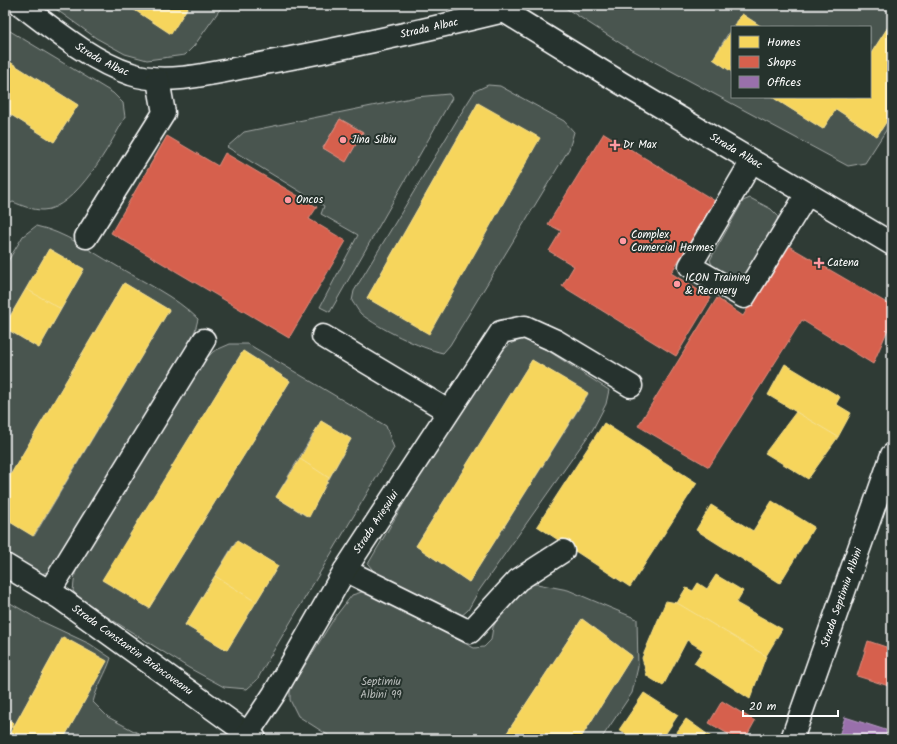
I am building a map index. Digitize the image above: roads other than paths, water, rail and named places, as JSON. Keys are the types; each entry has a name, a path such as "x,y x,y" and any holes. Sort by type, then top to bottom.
{"street":[{"name":"Strada Albac","path":"21,5 99,59 130,74 158,80 213,73 362,45 504,8 752,161 892,244"},
{"path":"86,236 164,113 158,80"},
{"path":"752,161 690,266 744,297 807,194"},
{"name":"Strada Arieșului","path":"249,737 345,570 501,332 526,327 556,341 631,386"},
{"path":"322,336 448,411"},
{"path":"49,592 204,340"},
{"name":"Strada Septimiu Albini","path":"792,739 892,455"},
{"path":"345,570 470,632 518,580 563,551"},
{"name":"Strada Constantin Brâncoveanu","path":"5,565 49,592 249,737"}],"place":[{"name":"Jina Sibiu","path":"343,140"},
{"name":"Dr Max","path":"615,145"},
{"name":"Oncos","path":"288,200"},
{"name":"Complex Comercial Hermes","path":"623,241"},
{"name":"Catena","path":"819,263"},
{"name":"ICON Training & Recovery","path":"677,284"}],"park label":[{"name":"Septimiu Albini 99","path":"381,688"}]}
